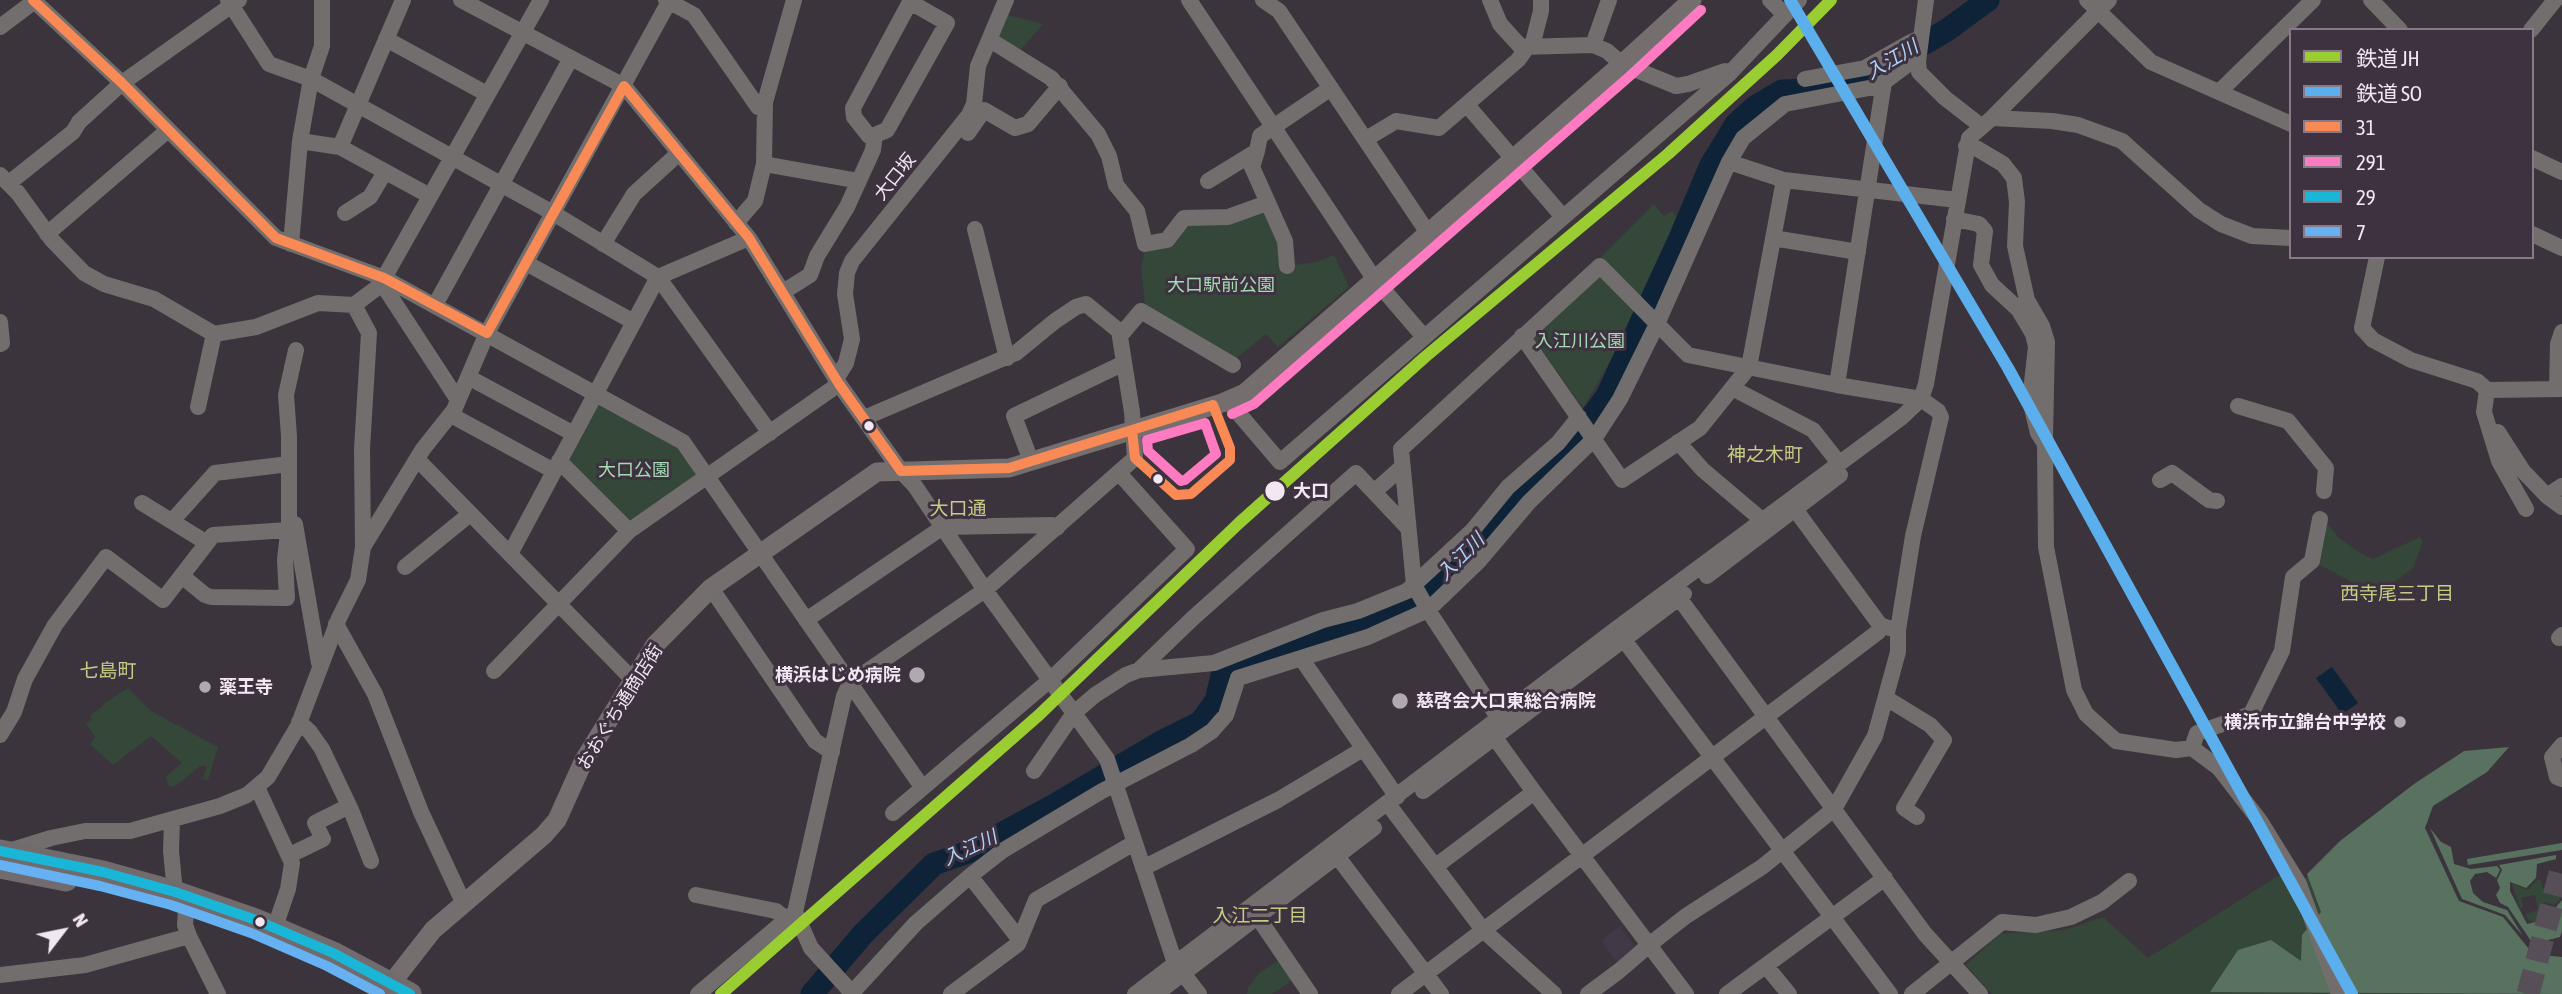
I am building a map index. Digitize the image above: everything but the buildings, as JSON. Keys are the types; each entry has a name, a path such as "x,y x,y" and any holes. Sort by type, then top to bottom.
{"highway":[{"path":"2,856 103,872 180,901 391,991"},
{"path":"180,901 275,927 333,953 391,991"}],"main road":[{"name":"おおぐち通商店街","path":"391,991 433,930 544,835 557,820 584,760 654,645 711,588 877,472 1009,468 1228,401 1245,393 1692,0"}],"street":[{"path":"0,27 35,0 276,238 383,280 435,305 683,442 922,787"},
{"path":"292,244 300,141 311,79 321,46 322,0"},
{"path":"340,147 403,0"},
{"path":"461,0 624,86 749,238 838,382 901,471 915,486 985,590 1074,713 1112,775 1179,969 1199,994"},
{"path":"541,0 487,94 452,157 383,280 354,304 318,303 256,327 214,334 154,299 104,284 84,274 47,234 5,179 73,132 79,122 122,83 233,2 269,64 311,79 359,105 452,157 554,213 659,277 770,433"},
{"path":"363,547 416,459 455,407 487,333 624,86 668,0 694,15 758,107 765,110"},
{"path":"736,223 755,201 764,164 765,102 794,0"},
{"name":"大口坂","path":"838,382 852,339 845,294 847,273 852,261 969,115 974,104 978,66 1006,0"},
{"path":"1189,0 1375,280 1424,337"},
{"path":"1263,0 1279,11 1428,233"},
{"path":"1490,0 1500,24 1521,47 1593,45 1607,51 1622,64 1676,86 1705,79 1735,67"},
{"path":"1366,139 1396,121 1439,128 1518,60 1530,46 1541,10 1541,0"},
{"path":"1593,45 1609,0"},
{"path":"1770,0 1785,15"},
{"path":"1228,401 1280,462 1735,67 1799,0"},
{"path":"1926,0 1919,72 1986,122 2052,121 2078,125 2122,141 2200,210 2221,224 2252,236 2289,238"},
{"path":"2219,92 2313,0"},
{"path":"2371,0 2398,28"},
{"path":"2534,28 2555,0"},
{"path":"910,2 947,23 887,130 875,135 869,136 854,117 853,107 910,2"},
{"path":"1959,220 1957,200 1971,147 1986,122 2098,4 2151,62 2289,123"},
{"path":"386,39 487,94"},
{"path":"990,40 1051,78 1098,134 1109,156 1116,185 1137,211 1144,244 1167,240 1184,218 1228,217 1267,203"},
{"path":"1805,79 1865,68 1920,48"},
{"path":"696,895 791,916 822,963 852,994 916,923 1002,851 1102,791 1112,775 1212,731 1226,715 1238,678 1368,636 1426,608 1478,562 1529,502 1592,437 1620,399 1729,162 1743,138 1785,104 1874,87 1884,82 1908,64 1920,48"},
{"path":"435,305 571,58"},
{"path":"1837,385 1884,82"},
{"path":"928,167 935,173 984,110 1015,128 1028,124 1060,86"},
{"path":"1287,265 1285,242 1252,167 1260,136 1331,88"},
{"path":"1467,105 1563,217"},
{"path":"47,234 168,130"},
{"path":"783,292 810,275 817,256 847,207 873,150 875,135"},
{"path":"300,141 340,147 430,196"},
{"path":"1926,402 1926,384 1971,147"},
{"path":"1971,147 2003,164 2014,178 2017,202 2015,246 2027,300 2042,326 2047,342 2046,547 2074,690 2086,714 2116,741 2176,750 2192,748 2219,768 2260,821 2299,884 2339,994"},
{"path":"1208,181 1256,151"},
{"path":"603,244 634,194 646,180 679,153"},
{"path":"2534,159 2562,172"},
{"path":"1729,162 1784,180 1957,200"},
{"path":"764,164 859,181"},
{"path":"345,213 370,197 385,172"},
{"path":"1522,336 1622,480 1700,428 1749,367 1784,180"},
{"path":"1959,220 1979,223 1985,231 1981,265 1992,285 2018,309 2033,334 2036,347 2030,400 2038,433 2045,444"},
{"path":"975,229 1006,358"},
{"path":"2534,235 2562,248"},
{"path":"510,554 659,277 749,238"},
{"path":"1773,238 1858,252"},
{"path":"2377,259 2362,328 2380,345 2411,359 2477,381 2489,390 2559,389 2558,344 2562,332"},
{"path":"526,263 634,322"},
{"path":"1588,994 1649,945 1686,916 1762,867 1834,809 1875,736 1886,698 1898,652 1898,631 1913,536 1941,417 1926,402 1688,355 1600,266 1401,449 1407,527 1414,585 1426,608 1499,719 1495,738 1581,856 1649,945 1686,994"},
{"path":"383,280 455,407 557,466 629,531"},
{"path":"2,856 51,838 85,831 130,831 220,806 247,795 268,776 299,722 336,624 358,580 363,547 362,449 369,333 354,304"},
{"path":"698,994 791,916 844,696 850,683 985,590 1135,458 1119,331 1086,304 1066,314 1016,353 863,418"},
{"path":"1119,336 1141,311 1233,365"},
{"path":"0,322 0,344"},
{"path":"198,407 214,334"},
{"path":"182,576 211,597 288,598 285,560 289,464 286,395 296,350"},
{"path":"1031,461 1014,416 1124,363"},
{"path":"468,377 574,434"},
{"path":"495,671 629,531 838,382"},
{"path":"1732,388 1814,430 1839,463"},
{"path":"2489,390 2491,411 2505,446 2523,471 2562,507"},
{"path":"2489,390 2484,412 2499,461 2526,509"},
{"path":"1675,593 1762,520 1792,505 1839,463 1926,402"},
{"path":"1156,994 1179,969 1393,805 1499,719 1620,634 1926,402"},
{"path":"2238,406 2288,421 2330,464 2324,491"},
{"path":"1034,771 1074,713 1095,695 1126,675 1139,670 1214,663 1323,620 1358,611 1407,591 1472,531 1508,487 1558,443 1578,417"},
{"path":"1678,442 1703,470 1762,520"},
{"path":"416,459 633,680"},
{"path":"172,522 215,473 289,464"},
{"path":"1375,491 1402,467"},
{"path":"893,813 1050,680 1187,549 1119,473"},
{"path":"1139,670 1193,618 1356,473 1407,527"},
{"path":"2161,480 2172,473 2209,500 2217,501"},
{"path":"2547,496 2562,486"},
{"path":"142,503 207,543"},
{"path":"1792,505 1880,625 1898,631"},
{"path":"405,567 470,514"},
{"path":"2192,748 2197,733 2252,714 2282,650 2292,577 2312,561 2320,519"},
{"path":"0,735 14,712 25,679 55,625 106,557 163,600 213,535 295,524 319,665"},
{"path":"806,620 943,527 1052,525 1057,528"},
{"path":"711,588 815,741 832,752"},
{"path":"1675,593 1925,934 1980,994"},
{"path":"336,624 375,694 421,812 464,904"},
{"path":"1399,994 1878,632 1880,625"},
{"path":"1135,994 1179,969 1257,916 1337,856 1393,805 1495,738 1620,634"},
{"path":"1620,634 1890,994"},
{"path":"1301,658 1363,749 1393,805 1483,930 1555,994"},
{"path":"1886,698 1930,725 1944,740 1904,808 1917,817"},
{"path":"299,722 322,749 371,861"},
{"path":"2562,745 2552,757 2557,777 2562,779"},
{"path":"1143,869 1279,800 1363,749"},
{"path":"257,787 292,863 288,889 275,927"},
{"path":"1436,866 1534,792"},
{"path":"290,855 323,839 314,823 349,806"},
{"path":"172,820 171,851 185,925 218,994"},
{"path":"950,994 1018,944 1036,900 1134,843"},
{"path":"1337,856 1441,994"},
{"path":"970,876 1020,940"},
{"path":"1727,994 1885,878"},
{"path":"1912,994 2001,922 2036,925 2071,917 2102,902 2129,881"},
{"path":"1257,916 1310,994"},
{"path":"0,975 85,965 189,936"},
{"path":"1766,966 1789,994"}],"shaded area":[{"path":"1620,926 1634,946 1617,962 1601,941"}],"green space":[{"path":"1008,15 1043,24 1018,53 998,37"},
{"path":"1654,204 1664,216 1672,211 1683,225 1645,303 1601,257"},
{"name":"大口駅前公園","path":"1262,208 1278,240 1279,267 1317,262 1334,255 1349,287 1278,347 1266,334 1234,360 1146,311 1141,269 1145,249 1187,221"},
{"name":"入江川公園","path":"1598,276 1605,277 1638,312 1583,408 1532,336"},
{"name":"大口公園","path":"600,403 679,448 697,477 629,523 569,462"},
{"path":"2327,523 2338,537 2373,559 2420,537 2423,541 2413,568 2392,584 2368,591 2320,565"},
{"path":"128,688 151,711 218,747 208,780 203,779 207,766 200,766 177,785 169,787 166,776 182,763 151,736 113,765 90,744 95,737 86,724 92,720 90,715"},
{"path":"2509,747 2487,772 2433,806 2425,828 2459,901 2503,917 2533,954 2562,957 2562,994 2210,992 2238,950 2271,940 2301,961 2302,935 2321,912 2307,874 2340,841 2414,784 2464,751"},
{"path":"2377,818 2499,994 1992,994 1966,965 2000,934 2065,930 2103,917 2148,958 2289,869 2299,884"},
{"path":"2430,828 2441,842 2451,847 2454,864 2471,869 2497,866 2500,870 2496,878 2487,872 2475,874 2470,881 2473,893 2483,902 2507,910 2523,936 2505,915 2462,899"},
{"path":"2562,843 2562,850 2468,865 2467,859"},
{"path":"2556,855 2556,859 2537,864 2536,878 2526,888 2510,882 2510,891 2527,924 2561,916 2556,907 2562,900 2560,937 2531,941 2508,907 2500,903 2496,895 2500,888 2497,880 2502,870 2499,865"},
{"path":"2537,880 2541,880 2543,889 2559,889 2561,898 2554,905 2546,902 2541,904 2545,918 2536,922 2529,921 2526,914 2538,910 2535,895 2521,898 2523,907 2520,908 2512,884 2528,890"},
{"path":"1280,960 1295,978 1272,994 1247,994 1248,988 1259,973"}],"water":[{"path":"2332,667 2358,703 2342,714 2316,678"}],"waterway":[{"name":"入江川","path":"812,994 863,934 934,864 968,852 1201,722 1216,701 1223,672 1365,622 1423,595 1479,540 1512,498 1570,446 1607,396 1711,165 1736,124 1755,107 1782,91 1811,90 1865,78 1947,30 1988,0"}],"tunnel":[{"path":"2528,994 2562,866"}],"rail line":[{"name":"SO","path":"1790,0 2008,368 2352,994"},
{"name":"JH","path":"721,994 1039,715 1239,523 1425,357 1668,154 1777,55 1831,0"}],"transit line":[{"name":"31","path":"33,0 122,83 276,238 384,278 487,333 624,86 749,238 839,384 901,471 1009,468 1132,430"},
{"name":"291","path":"1232,414 1254,404 1631,75 1701,10"},
{"name":"31","path":"1213,405 1230,448 1230,460 1191,494 1176,495 1135,458 1132,430 1213,405"},
{"name":"291","path":"1205,423 1216,454 1185,480 1181,481 1148,451 1147,440 1205,423"},
{"name":"29","path":"0,851 103,872 175,892 256,920 333,953 410,994"},
{"name":"7","path":"0,865 100,886 171,905 251,933 327,966 380,994"}],"place":[{"name":"大口","path":"1275,491"},
{"name":"横浜はじめ病院","path":"917,675"},
{"name":"薬王寺","path":"205,687"},
{"name":"慈啓会大口東総合病院","path":"1400,701"},
{"name":"横浜市立錦台中学校","path":"2400,722"}],"district":[{"name":"神之木町","path":"1765,455"},
{"name":"大口通","path":"958,509"},
{"name":"西寺尾三丁目","path":"2397,594"},
{"name":"七島町","path":"108,671"},
{"name":"入江二丁目","path":"1260,916"}]}
